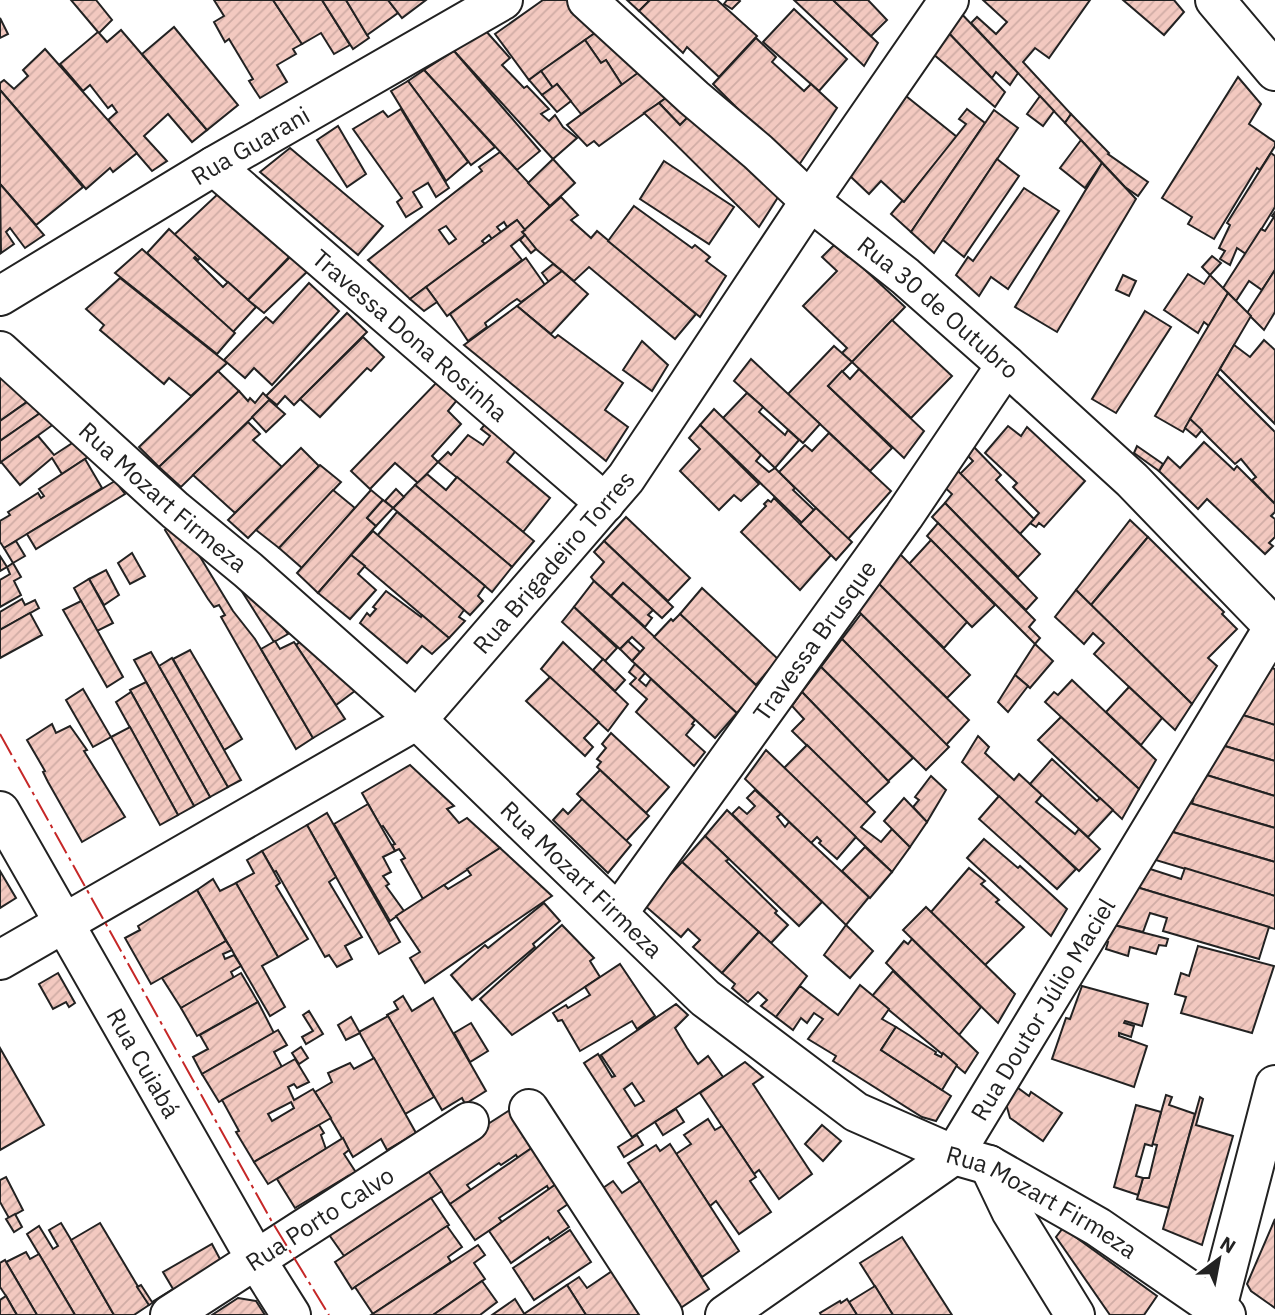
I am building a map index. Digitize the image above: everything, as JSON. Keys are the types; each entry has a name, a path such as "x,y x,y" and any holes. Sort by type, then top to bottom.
{"street":[{"name":"Rua Guarani","path":"0,296 214,166 503,0"},
{"name":"Rua 30 de Outubro","path":"587,0 810,201 905,276 1006,365 1132,480 1275,627"},
{"name":"Rua Brigadeiro Torres","path":"0,960 417,720 626,478 810,201 949,0"},
{"path":"1215,0 1275,71"},
{"name":"Travessa Dona Rosinha","path":"214,166 605,503"},
{"name":"Rua Mozart Firmeza","path":"0,351 174,510 248,569 417,720 705,998 856,1112 971,1160 1098,1227 1221,1311"},
{"name":"Travessa Brusque","path":"618,913 889,537 1006,365"},
{"name":"Rua Doutor Júlio Maciel","path":"725,1315 971,1160 1275,627"},
{"name":"Rua Cuiabá","path":"0,811 257,1261 291,1315"},
{"path":"1221,1311 1275,1085"},
{"path":"529,1109 663,1315"},
{"name":"Rua Porto Calvo","path":"170,1315 469,1122"},
{"path":"971,1160 1011,1211 1075,1315"}],"building":[{"path":"71,0 96,0 112,20 99,33 107,42 121,30 207,130 192,142 168,114 144,136 167,161 152,171 108,120 117,112 112,105 108,108 90,85 83,91 60,64 98,32"},
{"path":"214,0 273,0 302,44 293,49 296,54 277,65 287,82 260,98 249,81 253,79 229,39 225,42 214,22 224,16"},
{"path":"273,0 322,0 350,45 334,54 321,33 302,44"},
{"path":"322,0 346,0 369,38 353,49"},
{"path":"346,0 388,0 398,13 367,35"},
{"path":"388,0 426,0 402,18"},
{"path":"543,0 576,0 602,28 529,80 495,34"},
{"path":"627,0 650,0 639,11"},
{"path":"650,0 717,0 757,36 719,77 687,47 683,53 639,11"},
{"path":"727,0 740,1 732,9 724,4"},
{"path":"794,0 833,0 878,43 864,66"},
{"path":"833,0 868,0 887,20 871,36"},
{"path":"983,0 1090,0 1049,58 1035,48 1023,62 1071,114 1065,123 971,23 977,17 996,34 1007,22"},
{"path":"1123,0 1174,0 1184,12 1164,35"},
{"path":"956,8 1018,73 1010,85 996,72 992,78 941,25"},
{"path":"794,9 847,59 819,91 763,42"},
{"path":"0,18 8,34 0,38"},
{"path":"941,25 1005,92 995,107 925,47"},
{"path":"605,26 639,73 622,85 606,60 601,63 585,40"},
{"path":"174,27 238,105 207,130 142,54"},
{"path":"485,30 510,58 502,65 549,109 541,114 549,121 555,115 563,127 577,138 553,159 454,51"},
{"path":"756,38 776,57 772,62 804,91 811,84 837,108 797,168 713,84"},
{"path":"585,40 601,63 606,60 622,85 581,114 557,84 553,88 541,71"},
{"path":"45,49 137,153 113,172 110,168 86,189 0,90 0,83 4,80 14,89 28,76 23,70"},
{"path":"454,51 540,151 517,170 424,70"},
{"path":"650,64 677,90 599,146 594,141 587,146 567,125"},
{"path":"424,70 495,147 471,165 408,81"},
{"path":"541,71 553,88 542,95 529,80"},
{"path":"1238,77 1261,104 1249,124 1275,142 1275,146 1260,170 1257,168 1214,239 1188,224 1192,217 1162,198"},
{"path":"408,81 468,162 446,181 391,91"},
{"path":"557,84 571,101 557,112 542,95"},
{"path":"0,90 83,187 36,225 0,184"},
{"path":"677,90 696,109 680,125 659,103"},
{"path":"901,92 957,137 904,202 881,181 869,194 850,176"},
{"path":"1040,96 1054,111 1043,126 1027,114"},
{"path":"659,103 680,125 696,109 782,191 759,227 644,113"},
{"path":"401,109 449,188 436,197 428,183 413,192 422,207 406,217 397,202 402,198 353,129 383,111 388,117"},
{"path":"967,109 985,123 911,232 891,214 904,202 966,124 959,119"},
{"path":"994,110 1018,128 934,253 911,232"},
{"path":"1071,114 1108,154 1148,182 1138,196 1125,187 1065,123"},
{"path":"338,126 366,174 347,187 317,140"},
{"path":"1081,140 1102,163 1085,188 1060,168"},
{"path":"290,148 383,226 358,255 260,172"},
{"path":"500,152 550,206 525,230 517,220 507,227 504,222 497,227 501,232 492,239 489,235 482,241 485,244 410,299 368,260 482,171 479,167","holes":["446,226 456,239 449,244 439,230"]},
{"path":"1271,153 1275,156 1275,207 1246,254 1237,248 1230,265 1220,259 1225,251 1219,248 1230,225 1227,223"},
{"path":"553,159 575,183 550,206 528,183"},
{"path":"997,159 1019,176 964,257 943,240"},
{"path":"664,161 734,207 709,244 640,199"},
{"path":"1102,163 1136,199 1057,332 1015,307"},
{"path":"0,184 44,235 25,248 10,228 6,232 14,244 1,253"},
{"path":"1024,188 1059,211 1008,289 991,277 979,296 956,275 968,257 973,261"},
{"path":"220,192 292,254 248,300 174,235"},
{"path":"561,197 578,215 571,220 591,238 597,231 696,314 675,339 589,267 574,281 536,249 522,232"},
{"path":"634,206 692,248 695,245 710,257 706,261 726,276 700,317 608,241"},
{"path":"1275,212 1275,270 1262,290 1249,281 1236,301 1223,288 1261,229 1265,231"},
{"path":"517,220 525,230 522,232 525,235 511,246 522,260 447,316 426,287"},
{"path":"169,229 200,258 194,258 223,287 228,282 256,307 233,332 147,253"},
{"path":"525,235 536,249 531,253 520,240"},
{"path":"834,245 848,257 849,255 905,307 852,362 842,353 847,348 803,306 837,271 822,257"},
{"path":"142,249 235,333 217,354 115,273"},
{"path":"1212,256 1221,263 1210,275 1202,267"},
{"path":"290,257 298,264 301,261 310,269 264,313 248,300"},
{"path":"526,258 545,285 521,302 517,299 511,303 485,323 487,327 468,341 450,314"},
{"path":"553,264 562,271 549,282 542,273"},
{"path":"1275,270 1275,312 1264,330 1247,313"},
{"path":"562,271 588,294 551,334 517,306"},
{"path":"1188,274 1204,284 1210,275 1228,293 1209,326 1204,322 1198,333 1164,310"},
{"path":"1123,275 1136,281 1129,296 1116,290"},
{"path":"120,278 227,363 191,396 169,378 164,384 100,330 104,325 86,309"},
{"path":"309,283 339,311 272,385 254,368 245,378 224,360 266,317 273,323"},
{"path":"426,287 437,302 424,311 410,299"},
{"path":"1228,293 1251,316 1183,432 1155,416"},
{"path":"517,306 555,338 558,335 623,383 605,410 628,427 606,461 464,345"},
{"path":"1145,311 1171,327 1116,413 1092,399"},
{"path":"347,313 367,332 294,405 285,396 277,405 266,396"},
{"path":"892,320 952,376 911,418 852,362"},
{"path":"363,337 384,357 371,371 367,368 320,417 300,399"},
{"path":"1264,340 1275,350 1275,424 1220,369 1234,345 1250,357"},
{"path":"642,341 668,365 652,391 623,370"},
{"path":"834,346 852,362 828,386 892,448 870,471 788,394"},
{"path":"751,359 820,424 803,443 734,381"},
{"path":"859,369 924,431 904,458 828,386 842,371 850,379"},
{"path":"218,371 239,391 159,467 139,447"},
{"path":"0,372 28,401 0,421"},
{"path":"1217,374 1275,432 1275,504 1252,480 1256,477 1241,459 1235,464 1190,419"},
{"path":"437,382 458,399 448,411 461,424 432,456 438,462 418,483 395,463 370,489 351,471"},
{"path":"239,391 248,401 250,398 255,403 263,393 270,400 181,487 159,467"},
{"path":"747,393 763,407 759,412 785,435 788,430 799,440 775,468 723,418"},
{"path":"30,400 39,414 0,441 0,421"},
{"path":"269,400 285,414 266,432 252,417"},
{"path":"46,409 58,421 0,463 0,441"},
{"path":"714,409 761,455 756,461 769,472 775,468 814,510 802,523 700,425"},
{"path":"1190,419 1202,430 1196,437 1185,428"},
{"path":"248,422 260,434 253,440 282,467 235,513 193,475"},
{"path":"487,422 518,448 507,462 550,498 523,532 438,462 448,452 451,455 468,435 483,445 490,436 481,429"},
{"path":"700,425 759,484 741,501 734,495 719,510 680,471 700,449 689,438"},
{"path":"1008,426 1021,436 1027,427 1085,481 1044,527 1039,523 1036,527 1030,523 1039,513 1013,487 1017,483 985,453"},
{"path":"829,433 891,491 848,539 779,472 805,445 812,451"},
{"path":"38,436 54,455 77,440 94,453 62,474 52,458 20,485 1,462"},
{"path":"1204,442 1234,470 1237,466 1275,504 1275,512 1271,516 1275,519 1275,537 1269,543 1273,546 1265,554 1207,499 1198,509 1159,471 1168,457 1180,468"},
{"path":"972,445 1001,475 996,480 1034,519 1020,534 960,474 973,461 965,453"},
{"path":"1137,446 1163,464 1159,471 1134,453"},
{"path":"301,448 319,466 248,538 228,520"},
{"path":"85,459 102,488 4,548 0,542 0,521 10,515 8,512 38,493 41,498 44,496 39,489"},
{"path":"320,465 341,482 279,548 256,530"},
{"path":"954,467 1040,554 1018,577 945,503 952,494 941,484"},
{"path":"427,474 446,490 457,477 534,541 512,567 415,485"},
{"path":"115,481 125,494 36,549 27,534"},
{"path":"415,485 512,567 492,592 393,508"},
{"path":"396,489 404,497 393,508 385,501"},
{"path":"333,490 355,508 302,568 279,548"},
{"path":"371,490 383,500 367,518 376,526 318,593 297,573"},
{"path":"774,498 831,555 800,590 741,532 766,506 764,504"},
{"path":"383,500 393,508 376,526 367,518"},
{"path":"945,503 1037,598 1026,610 932,517"},
{"path":"816,508 852,542 836,560 800,524"},
{"path":"397,512 485,586 478,596 483,601 470,615 377,536"},
{"path":"626,517 690,578 668,601 604,541"},
{"path":"177,520 213,546 199,555 233,611 255,639 313,738 296,749 221,617 225,615 219,605 214,607 208,599 165,530"},
{"path":"1130,520 1148,537 1091,605 1076,590"},
{"path":"938,523 1035,620 1029,627 1040,638 1035,644 927,536"},
{"path":"373,531 464,610 459,617 465,621 449,638 351,555"},
{"path":"1148,537 1224,612 1222,614 1237,629 1208,658 1217,666 1192,704 1091,605"},
{"path":"931,540 995,605 972,627 909,564"},
{"path":"16,541 25,556 13,563 4,548"},
{"path":"604,541 673,607 662,618 623,583 611,596 594,581 591,577 604,562 594,552"},
{"path":"213,546 266,605 288,634 274,642"},
{"path":"132,553 145,576 130,584 118,563"},
{"path":"899,553 967,622 944,648 876,581"},
{"path":"351,555 365,566 358,574 376,590 350,619 318,593"},
{"path":"0,556 7,567 0,571"},
{"path":"13,563 21,577 14,581 21,595 0,607 0,580 10,574 7,567"},
{"path":"106,570 119,595 104,605 89,579"},
{"path":"89,579 113,623 97,631 74,588"},
{"path":"594,581 737,713 715,738 632,661 644,648 632,637 620,649 574,607"},
{"path":"876,581 970,675 947,698 855,608"},
{"path":"623,583 653,610 648,615 652,618 645,627 611,596"},
{"path":"702,588 778,659 756,685 680,614"},
{"path":"1076,590 1192,704 1175,730 1094,654 1104,643 1093,633 1084,644 1055,617"},
{"path":"386,591 421,617 422,615 449,638 432,654 422,646 407,663 360,623 367,613 370,616 376,609 373,607"},
{"path":"22,599 25,605 35,600 39,608 0,630 0,612"},
{"path":"81,601 123,677 107,687 63,610"},
{"path":"574,607 617,648 605,661 562,622"},
{"path":"30,613 42,635 0,658 0,630"},
{"path":"680,614 759,688 737,713 654,637 671,619 673,621"},
{"path":"861,614 969,720 946,745 842,639"},
{"path":"312,632 367,682 336,705 296,645"},
{"path":"842,639 949,747 926,770 821,667"},
{"path":"275,641 280,649 294,642 345,719 313,738 261,649"},
{"path":"628,641 640,652 632,661 620,649"},
{"path":"563,642 628,704 608,731 541,669"},
{"path":"1035,644 1053,661 1030,688 1015,675"},
{"path":"190,650 242,739 224,750 173,659"},
{"path":"151,652 228,787 210,797 134,660"},
{"path":"172,658 241,780 228,787 159,666"},
{"path":"603,659 625,680 615,691 593,670"},
{"path":"635,664 645,673 639,680 646,686 651,679 695,720 686,735 705,752 694,766 636,712 647,699 630,684 636,678 629,672"},
{"path":"1266,666 1275,669 1275,725 1236,713"},
{"path":"821,667 913,758 888,781 802,692"},
{"path":"1015,675 1028,686 1008,712 998,702"},
{"path":"550,677 599,722 584,738 593,747 585,756 526,701"},
{"path":"1072,680 1156,760 1139,789 1045,702 1054,692 1058,695"},
{"path":"146,682 210,797 194,806 130,690"},
{"path":"1129,687 1162,718 1141,745 1106,712"},
{"path":"83,689 111,737 93,747 66,700"},
{"path":"131,692 194,806 178,815 116,702"},
{"path":"802,692 889,782 866,803 792,731 804,719 792,706"},
{"path":"1236,713 1275,725 1275,761 1218,744"},
{"path":"1061,717 1139,789 1122,819 1038,740"},
{"path":"52,724 56,733 70,726 87,750 84,751 125,817 82,842 27,740"},
{"path":"130,727 178,815 160,825 111,737"},
{"path":"611,733 669,787 646,813 597,767 601,762 597,759 606,748 602,744"},
{"path":"978,736 989,747 985,753 1014,780 1019,774 1042,795 1036,802 1075,834 1079,829 1100,849 1079,871 962,762"},
{"path":"1218,744 1275,761 1275,796 1200,773"},
{"path":"807,745 875,812 861,827 881,842 892,829 910,847 892,872 784,768"},
{"path":"766,750 856,837 837,859 819,843 821,841 817,837 811,843 745,779"},
{"path":"1052,759 1097,801 1100,798 1113,810 1088,837 1030,784"},
{"path":"410,765 454,806 447,809 459,823 467,818 500,848 423,899 401,860 405,858 399,849 395,851 392,845 395,844 383,826 381,827 362,793"},
{"path":"600,770 649,816 626,841 577,794"},
{"path":"1200,773 1275,796 1275,828 1192,804"},
{"path":"931,776 946,790 927,822 913,807 919,800 915,797"},
{"path":"755,790 781,814 777,817 785,827 789,822 869,897 846,925 732,814 739,807 747,814 755,806 747,798"},
{"path":"999,796 1076,869 1057,889 979,819"},
{"path":"904,798 927,822 910,847 884,821"},
{"path":"582,799 631,845 608,873 553,820 563,809 568,814"},
{"path":"1183,801 1275,828 1275,862 1166,830"},
{"path":"368,804 395,851 383,857 391,872 383,876 389,884 386,886 404,911 390,921 334,824"},
{"path":"727,810 822,902 799,926 705,836"},
{"path":"327,813 400,942 379,954 307,825"},
{"path":"307,825 336,877 329,882 362,937 345,946 352,959 337,967 329,955 325,957 262,851"},
{"path":"1166,830 1275,862 1275,896 1149,858"},
{"path":"705,836 788,925 771,943 682,862"},
{"path":"984,839 1018,868 1020,866 1067,909 1051,936 967,858"},
{"path":"865,847 892,872 870,898 842,871"},
{"path":"500,848 552,896 425,983 410,958 420,952 396,916 444,885 448,889 471,875 467,869"},
{"path":"262,851 280,883 276,886 308,939 278,957 236,883 254,873 247,860"},
{"path":"682,862 759,932 722,973 693,947 700,940 688,929 681,937 643,904"},
{"path":"1144,867 1181,879 1185,868 1275,896 1275,929 1133,886"},
{"path":"969,868 985,881 981,884 999,900 996,902 1024,927 985,965 931,912"},
{"path":"0,871 16,898 0,908"},
{"path":"213,879 220,891 236,883 278,957 262,966 285,1007 270,1016 197,890"},
{"path":"1133,886 1269,927 1259,959 1163,931 1167,918 1150,913 1143,932 1110,924"},
{"path":"197,890 226,941 151,984 125,938 140,930 138,926"},
{"path":"544,903 560,921 533,944 535,947 472,1000 451,975 485,945 488,948"},
{"path":"926,907 1015,994 998,1023 903,930"},
{"path":"1110,924 1168,939 1166,946 1159,945 1156,954 1130,947 1128,956 1106,949 1108,942 1100,940"},
{"path":"562,925 594,958 590,961 600,977 512,1035 480,999"},
{"path":"846,925 873,951 850,978 824,955"},
{"path":"759,932 807,976 776,1017 761,1006 767,1000 758,992 748,1002 732,988 735,984 722,973"},
{"path":"912,939 981,1007 959,1035 886,963 904,941 908,944"},
{"path":"226,941 232,950 223,954 225,959 234,955 241,966 231,972 234,978 181,1008 162,978"},
{"path":"1198,946 1274,966 1252,1033 1181,1013 1186,997 1175,994 1181,973 1189,976"},
{"path":"620,964 655,1016 637,1029 632,1021 580,1051 562,1020 558,1021 553,1013 590,995 585,987"},
{"path":"893,971 978,1053 965,1073 872,996"},
{"path":"58,973 75,1003 69,1007 66,1002 53,1009 39,984"},
{"path":"241,973 258,1002 197,1036 181,1008"},
{"path":"860,985 889,1009 882,1019 896,1027 881,1050 951,1096 936,1121 922,1117 833,1061 836,1056 808,1039 823,1019 814,1013 807,1023 801,1018 793,1030 776,1017 800,986 838,1015"},
{"path":"1082,986 1148,1004 1142,1026 1125,1021 1124,1023 1134,1026 1131,1037 1119,1033 1119,1036 1147,1046 1134,1087 1052,1059 1066,1018 1070,1019"},
{"path":"403,996 412,1011 433,998 486,1091 465,1104 462,1098 442,1110 387,1015 398,1009 394,1002"},
{"path":"258,1002 274,1033 202,1074 193,1057 208,1049 200,1035"},
{"path":"676,1004 688,1015 675,1028 687,1048 698,1064 708,1056 723,1077 632,1137 584,1063 598,1054 612,1077 615,1076 601,1055","holes":["632,1083 644,1101 635,1106 624,1089"]},
{"path":"309,1011 323,1034 306,1044 302,1037 313,1031 303,1015"},
{"path":"388,1016 434,1097 405,1114 359,1032"},
{"path":"351,1017 360,1033 346,1040 338,1025"},
{"path":"471,1023 488,1051 470,1062 454,1033"},
{"path":"896,1027 936,1052 935,1054 941,1057 943,1053 957,1065 942,1090 881,1050"},
{"path":"278,1030 287,1045 274,1052 282,1067 219,1102 202,1074"},
{"path":"301,1047 308,1058 299,1064 292,1053"},
{"path":"0,1048 44,1125 0,1150"},
{"path":"374,1058 416,1133 387,1150 381,1139 353,1157 315,1092 332,1082 328,1073 350,1063 354,1069"},
{"path":"295,1059 309,1082 297,1088 294,1084 288,1087 294,1100 313,1089 331,1118 254,1162 236,1132 239,1131 222,1100","holes":["291,1102 294,1108 272,1121 268,1114"]},
{"path":"745,1062 763,1077 753,1084 812,1174 779,1199 759,1170 754,1174 700,1093"},
{"path":"1014,1085 1029,1096 1031,1092 1062,1113 1043,1141 1010,1118 1005,1100"},
{"path":"1166,1095 1172,1097 1169,1105 1195,1114 1169,1208 1137,1199 1143,1178 1149,1178 1157,1145 1152,1144"},
{"path":"1200,1097 1203,1099 1196,1125 1233,1136 1202,1245 1163,1229"},
{"path":"1136,1105 1161,1112 1152,1146 1145,1144 1136,1176 1143,1178 1138,1195 1114,1187"},
{"path":"513,1108 536,1145 518,1158 516,1155 501,1165 499,1163 467,1185 471,1190 450,1204 424,1165"},
{"path":"676,1109 684,1122 663,1135 655,1122"},
{"path":"708,1119 715,1130 722,1126 756,1177 750,1181 771,1212 739,1234 716,1201 710,1206 676,1154 691,1144 684,1135"},
{"path":"319,1125 324,1133 321,1135 326,1149 268,1184 254,1162"},
{"path":"822,1125 841,1141 823,1161 805,1144"},
{"path":"637,1135 643,1145 624,1157 618,1147"},
{"path":"343,1138 349,1150 344,1154 357,1174 349,1179 348,1176 295,1208 277,1179"},
{"path":"670,1144 739,1251 702,1277 628,1163 656,1145 660,1151"},
{"path":"536,1145 559,1182 549,1190 547,1186 499,1218 502,1222 475,1240 450,1204"},
{"path":"424,1165 442,1191 344,1256 325,1229"},
{"path":"6,1177 23,1210 9,1218 0,1202 0,1180"},
{"path":"613,1181 622,1193 640,1181 709,1289 673,1313 593,1195"},
{"path":"559,1182 571,1202 558,1211 569,1227 550,1240 548,1237 511,1263 489,1231"},
{"path":"431,1198 449,1225 352,1289 335,1262"},
{"path":"15,1214 22,1227 14,1232 6,1219"},
{"path":"1275,1219 1275,1308 1251,1291 1247,1284"},
{"path":"61,1223 114,1315 75,1315 27,1234 39,1226 53,1249 58,1246 49,1230"},
{"path":"100,1223 149,1305 134,1315 114,1315 71,1240"},
{"path":"447,1226 462,1247 448,1257 451,1262 373,1314 355,1287"},
{"path":"1063,1228 1157,1296 1144,1315 1110,1315 1056,1237"},
{"path":"570,1230 591,1262 534,1300 513,1268"},
{"path":"902,1237 952,1315 893,1315 860,1263"},
{"path":"212,1244 221,1261 149,1305 137,1287 141,1285 152,1302 173,1289 163,1272"},
{"path":"478,1245 485,1255 474,1263 485,1279 433,1315 371,1315"},
{"path":"26,1252 30,1259 39,1254 75,1315 37,1315 6,1262"},
{"path":"5,1260 37,1315 17,1315 0,1287 0,1263"},
{"path":"615,1269 645,1315 586,1315 567,1285 579,1277 587,1288"},
{"path":"482,1281 497,1302 480,1315 433,1315"},
{"path":"567,1285 586,1315 524,1314"},
{"path":"875,1286 893,1315 857,1315 849,1302"},
{"path":"6,1296 17,1315 0,1315 0,1300"},
{"path":"238,1298 256,1301 265,1315 212,1315"},
{"path":"515,1299 525,1315 492,1315"},
{"path":"847,1299 857,1315 821,1315 820,1313"}],"power":[{"path":"0,734 271,1220 329,1315"}]}
